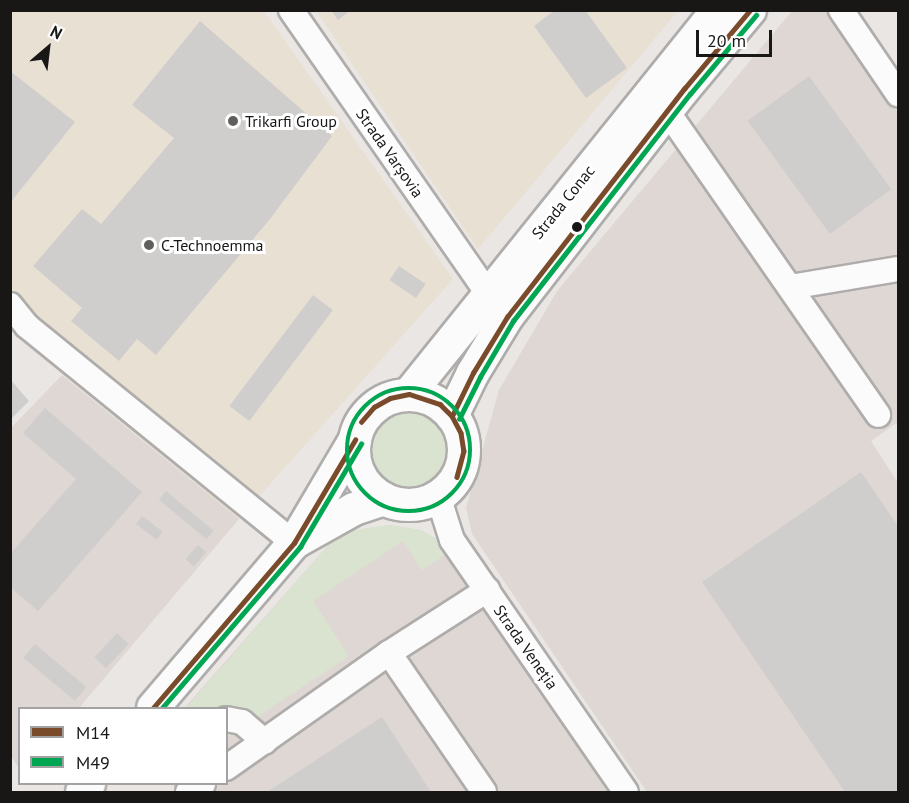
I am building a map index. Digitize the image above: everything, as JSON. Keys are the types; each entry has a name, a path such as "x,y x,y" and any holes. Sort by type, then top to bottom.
{"main road":[{"name":"Strada Conac","path":"409,394 718,10"},
{"name":"Strada Conac","path":"452,416 473,373 507,317 750,10"},
{"path":"154,707 294,543 355,440 361,422 374,407 390,398 409,394 425,397 440,404 452,416 461,433 464,451 462,465 453,482 438,496 412,504 384,499 366,484 359,474 354,451 355,440"},
{"path":"294,543 330,521 384,499"}],"street":[{"name":"Strada Varșovia","path":"291,10 489,295"},
{"path":"841,10 898,94"},
{"path":"668,111 878,415"},
{"path":"790,287 898,269"},
{"path":"10,305 27,326 294,543"},
{"name":"Strada Veneția","path":"438,496 452,540 626,792"},
{"path":"228,767 389,653 487,590"},
{"path":"389,653 484,792"},
{"path":"228,719 242,722 265,742"}],"shaded area":[{"path":"10,11 264,11 453,279 239,519 11,332"},
{"path":"316,11 678,11 478,249"},
{"path":"792,11 828,11 898,113 898,422 871,441 898,483 898,792 647,792 472,534 466,508 499,390 557,291"},
{"path":"62,375 239,519 80,707 18,707 18,766 11,756 11,428"},
{"path":"390,525 421,530 438,540 449,552 611,792 178,792 173,785 228,785 228,707 186,707 187,705 330,543 355,530"}],"green space":[{"path":"409,408 424,411 437,420 446,433 449,448 446,463 437,476 424,485 409,488 394,485 381,476 372,463 369,448 372,433 381,420 394,411"},
{"path":"390,525 421,530 438,540 449,552 422,570 403,541 313,601 349,656 228,736 228,707 187,707 330,543 355,530"}],"building":[{"path":"331,10 351,10 338,20"},
{"path":"555,10 585,10 627,68 586,98 534,26"},
{"path":"200,21 332,136 270,219 156,355 137,339 119,361 71,321 82,308 33,266 82,209 101,224 174,138 132,105"},
{"path":"10,71 75,122 10,203"},
{"path":"809,76 891,189 830,234 748,121"},
{"path":"399,266 426,284 416,298 389,280"},
{"path":"313,295 333,310 249,421 229,406"},
{"path":"10,379 29,401 10,420"},
{"path":"45,408 142,492 38,611 10,587 10,554 76,479 23,433"},
{"path":"861,472 898,526 898,792 845,792 702,582"},
{"path":"166,491 213,531 206,539 159,499"},
{"path":"142,516 163,532 157,540 136,524"},
{"path":"198,545 206,552 194,567 186,559"},
{"path":"117,633 129,644 106,668 94,657"},
{"path":"35,644 86,687 75,701 23,658"},
{"path":"382,717 431,792 267,792 362,730"}],"transit line":[{"name":"M14","path":"452,416 473,373 507,317 684,89 750,10"},
{"name":"M49","path":"459,419 480,377 513,321 690,94 756,15"},
{"name":"M49","path":"409,388 433,393 444,398 453,406 461,415 466,426 471,450 466,474 461,485 453,494 444,502 433,507 409,512 385,507 374,502 365,494 357,485 352,474 347,450 352,426 357,415 365,406 374,398 385,393 409,388"},
{"name":"M14","path":"361,422 374,407 390,398 409,394 440,404 452,416 461,433 464,451 457,477"},
{"name":"M14","path":"154,707 294,543 355,440"},
{"name":"M49","path":"163,707 300,547 361,444"}],"place":[{"name":"Trikarfi Group","path":"233,121"},
{"name":"C-Technoemma","path":"149,245"}]}
